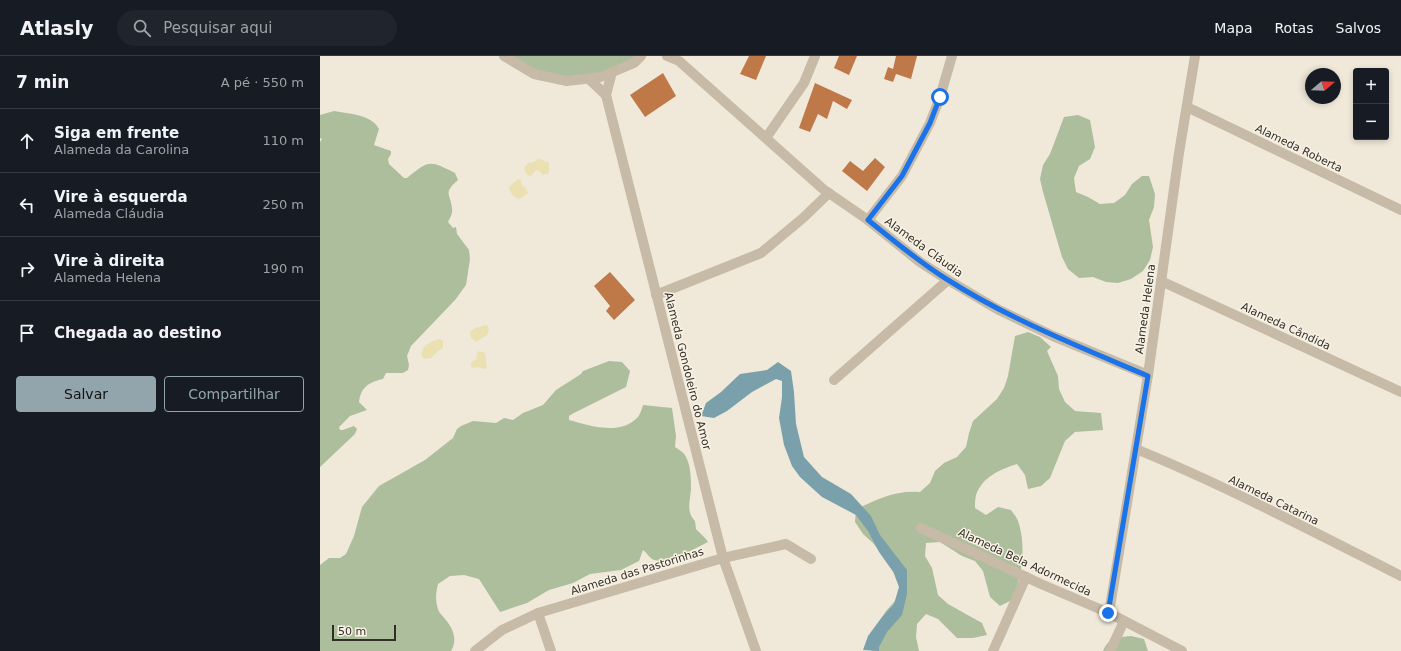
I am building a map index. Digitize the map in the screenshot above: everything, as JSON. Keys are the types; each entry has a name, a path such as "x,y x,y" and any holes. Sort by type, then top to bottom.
{"street":[{"path":"504,56 534,74 567,81 601,78 634,63 641,56"},
{"name":"Alameda Cláudia","path":"667,56 677,58 829,193 868,220 920,262 997,309 1053,336 1148,376"},
{"path":"766,138 804,83 814,56"},
{"path":"868,220 902,176 930,123 940,97 952,56"},
{"name":"Alameda Helena","path":"1108,613 1148,376 1179,153 1195,56"},
{"name":"Alameda Gondoleiro do Amor","path":"612,72 606,95 723,558 756,651"},
{"path":"589,79 606,95"},
{"name":"Alameda Roberta","path":"1187,106 1401,210"},
{"path":"656,294 761,253 803,218 829,193"},
{"path":"834,380 948,280"},
{"name":"Alameda Cândida","path":"1161,281 1401,392"},
{"name":"Alameda Catarina","path":"1136,449 1288,520 1401,576"},
{"name":"Alameda Bela Adormecida","path":"921,528 1108,613 1182,651"},
{"name":"Alameda das Pastorinhas","path":"475,651 502,630 538,613 723,558 786,544 811,559"},
{"path":"993,651 1026,577"},
{"path":"538,613 551,651"},
{"path":"1110,651 1124,621"}],"green space":[{"path":"511,56 635,56 632,59 600,74 568,77 535,70"},
{"path":"334,111 371,120 379,129 374,145 391,151 388,159 389,164 404,178 407,178 425,165 430,164 440,166 455,173 458,180 449,191 452,211 448,222 453,228 456,227 457,234 469,250 470,259 466,285 455,300 411,346 407,356 409,365 408,370 403,373 386,373 383,379 366,386 362,392 359,402 367,410 350,416 339,427 340,430 343,430 354,426 357,429 355,434 320,467 320,142 322,139 320,138 320,115"},
{"path":"1078,115 1090,120 1095,147 1090,159 1079,166 1074,178 1076,192 1100,204 1114,203 1125,195 1132,184 1142,176 1149,176 1155,194 1154,207 1149,220 1153,247 1150,260 1143,271 1131,279 1118,283 1106,282 1093,277 1079,278 1068,269 1062,257 1043,192 1040,179 1043,165 1050,154 1064,117"},
{"path":"1028,332 1040,337 1051,347 1047,351 1058,376 1059,389 1065,402 1075,411 1101,413 1103,430 1075,432 1065,441 1050,478 1041,486 1028,489 1025,475 1017,464 1005,468 993,475 983,483 979,489 976,497 975,508 986,515 998,507 1011,510 1018,522 1022,543 1022,562 1018,582 1012,600 1000,606 990,597 983,571 975,561 962,556 940,542 926,543 925,556 932,568 938,595 948,604 982,623 987,635 973,638 957,638 938,619 926,614 917,624 916,637 919,651 871,651 872,634 886,611 895,601 900,589 890,564 873,543 863,534 855,522 856,509 895,494 903,492 920,492 930,483 935,471 944,463 957,457 966,447 973,421 997,399 1004,388 1008,376 1015,336"},
{"path":"609,361 622,362 630,371 626,387 572,414 569,416 569,420 596,427 614,428 631,423 638,417 643,405 672,408 676,436 675,447 685,455 690,467 690,514 695,521 696,529 708,542 688,552 658,561 652,559 643,550 639,561 621,570 590,574 573,583 549,590 527,603 500,612 479,579 464,575 450,576 438,584 436,599 440,613 454,634 454,643 451,651 320,651 320,565 329,558 340,558 346,554 354,536 362,507 379,486 425,460 453,438 457,429 461,426 473,421 496,423 504,418 513,420 523,413 543,405 556,390 581,374 583,371"},
{"path":"1131,636 1144,639 1148,651 1103,651 1108,643 1114,639"}],"sand":[{"path":"538,158 549,163 549,173 543,175 536,170 529,176 526,174 524,168 528,163 534,162"},
{"path":"518,179 521,180 522,186 525,187 528,193 520,199 513,195 509,187"},
{"path":"487,325 489,329 487,335 476,342 471,338 470,332 475,328"},
{"path":"440,339 443,341 443,348 431,358 425,359 422,357 422,351 427,344"},
{"path":"479,351 485,353 487,368 472,368 471,366 471,363 476,359"}],"water":[{"path":"778,362 791,371 796,424 804,457 822,477 851,494 871,516 880,535 907,570 907,594 902,615 887,632 879,647 879,651 863,650 868,636 894,604 899,587 894,573 879,552 868,531 856,515 822,497 800,477 792,466 784,445 779,418 782,397 782,381 776,379 752,392 727,411 714,418 701,416 706,403 721,392 740,374 767,370"}],"building":[{"path":"749,56 766,56 756,80 740,74"},
{"path":"839,56 857,56 849,75 834,68"},
{"path":"896,56 917,56 911,79 896,74 893,82 884,79 888,67 893,69"},
{"path":"663,73 676,96 645,117 630,95"},
{"path":"815,83 852,100 847,109 833,101 827,119 818,114 810,132 799,128"},
{"path":"875,158 885,167 867,191 842,171 850,161 863,171"},
{"path":"610,272 635,300 614,320 606,311 610,306 594,286"}],"route":[{"path":"940,97 930,123 902,176 868,220 920,262 997,309 1053,336 1148,376 1108,613"}]}
